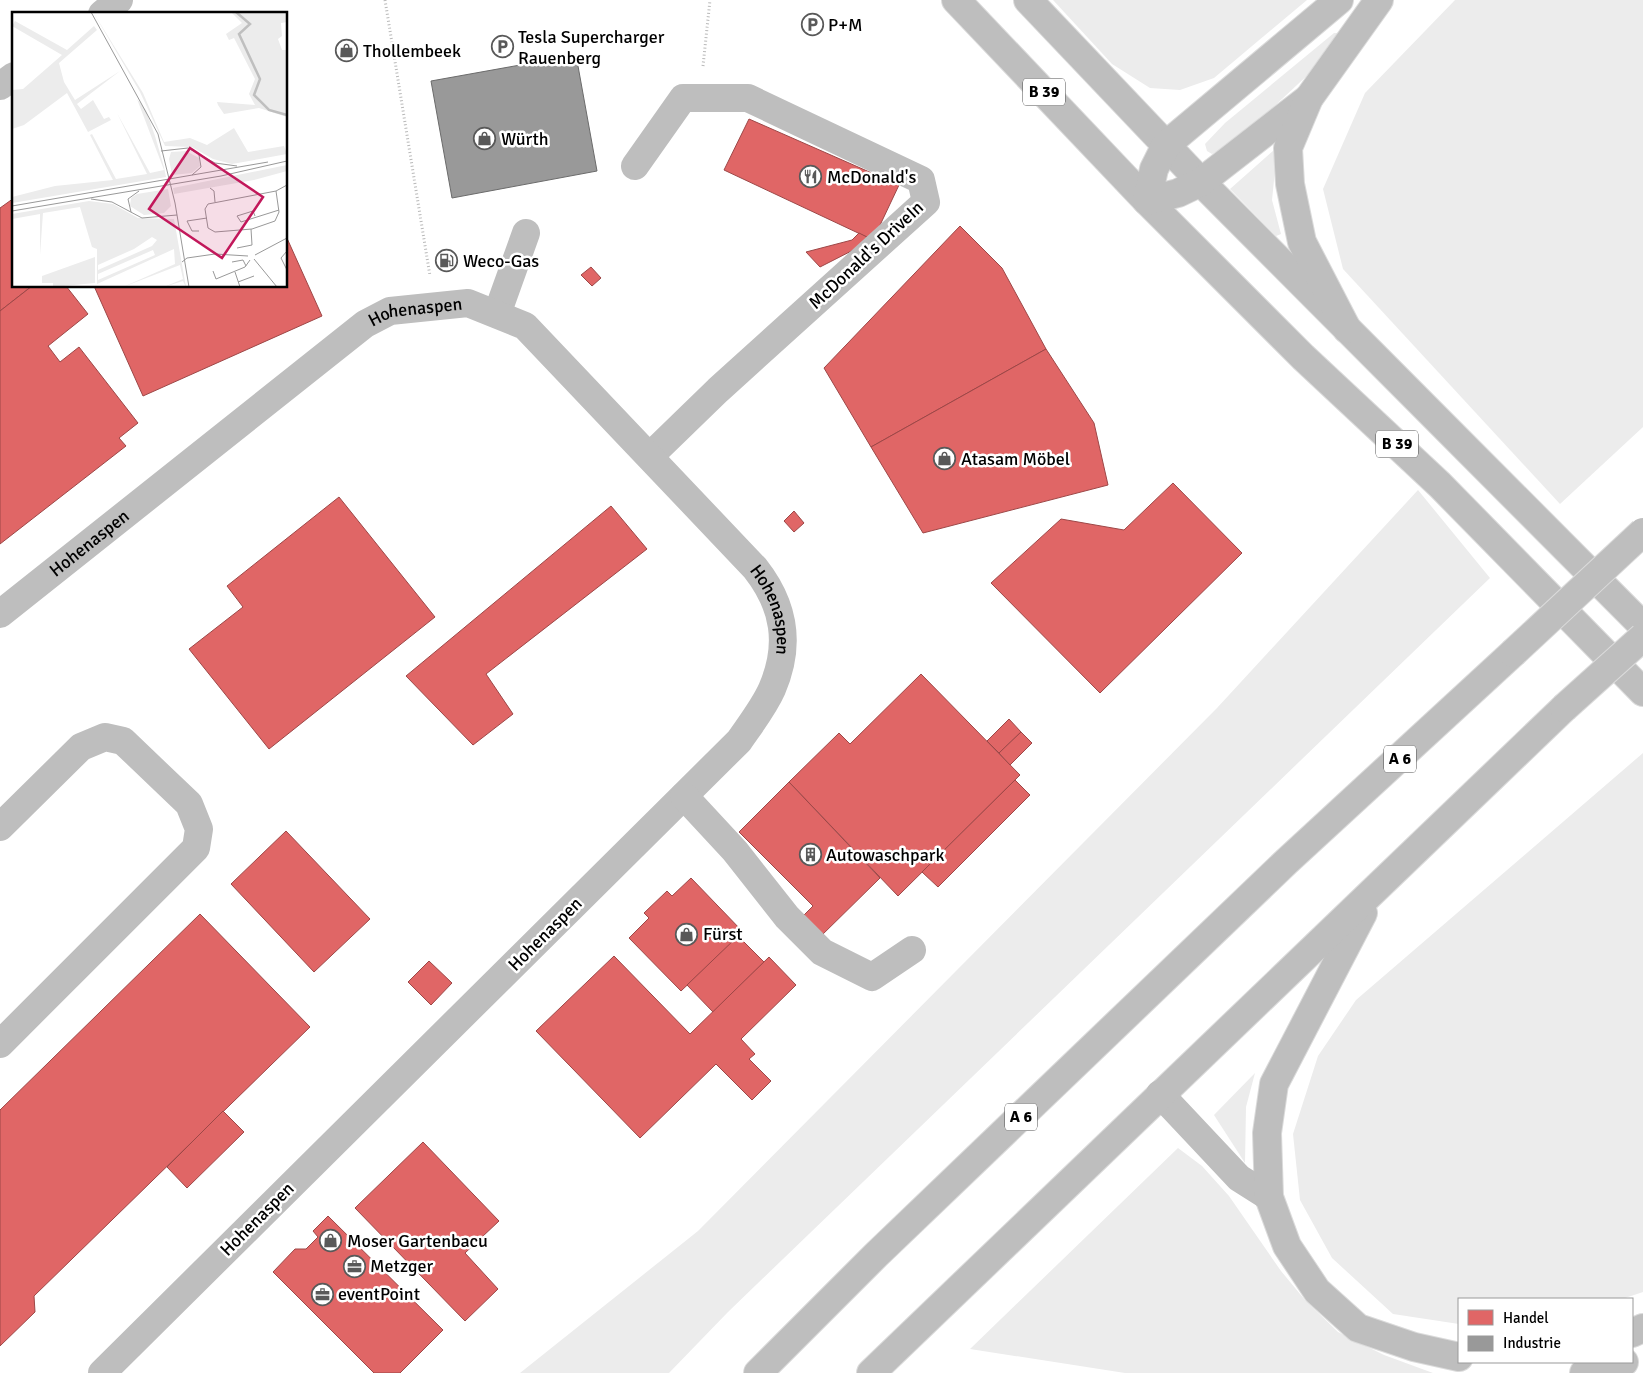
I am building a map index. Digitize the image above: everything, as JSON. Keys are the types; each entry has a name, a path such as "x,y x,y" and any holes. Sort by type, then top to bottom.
{"main road":[{"path":"104,12 119,0"},
{"name":"B 39","path":"956,0 1147,200 1303,356 1440,485 1643,692"},
{"name":"B 39","path":"1028,0 1201,182 1643,626"},
{"path":"1309,98 1201,182 1178,193 1147,200 1154,169 1166,145 1339,0"},
{"path":"1346,328 1302,242 1290,184 1288,148 1309,98 1379,0"},
{"path":"0,86 12,77"},
{"name":"McDonald's DriveIn","path":"636,166 683,98 748,98 920,180 926,202 650,456"},
{"path":"497,314 526,233"},
{"name":"Hohenaspen","path":"0,614 244,418 365,324 390,311 468,303 525,326 755,568 765,582 781,620 784,654 772,691 739,741 102,1373"},
{"name":"A 6","path":"758,1373 876,1256 1279,869 1643,532"},
{"path":"871,1373 1160,1094 1372,895 1564,708 1643,637"},
{"path":"0,827 80,747 105,737 122,741 189,804 199,829 196,848 0,1044"},
{"path":"684,796 735,851 787,917 822,952 872,976 912,950"},
{"path":"1372,895 1274,1084 1267,1133 1269,1196 1288,1246 1317,1291 1358,1328 1414,1347 1458,1357"},
{"path":"1160,1094 1239,1178 1269,1196"},
{"path":"1584,1373 1620,1363"}],"path":[{"path":"385,0 435,307"},
{"path":"699,98 710,0"}],"shaded area":[{"path":"1053,0 1307,0 1214,78 1180,90 1150,88 1112,64"},
{"path":"1455,0 1643,0 1643,427 1560,504 1343,269 1323,189 1365,93"},
{"path":"1334,33 1341,33 1343,42 1238,140 1212,154 1207,151 1205,144 1225,123"},
{"path":"1274,150 1277,151 1272,200 1281,234 1276,236 1230,189"},
{"path":"1418,490 1490,578 728,1312 669,1373 520,1373 698,1231 1217,708"},
{"path":"1643,753 1643,1292 1625,1298 1458,1298 1458,1324 1393,1314 1332,1258 1300,1200 1293,1134 1318,1056 1356,1000"},
{"path":"1255,1073 1246,1107 1245,1163 1214,1115"},
{"path":"1178,1148 1202,1166 1229,1196 1281,1271 1305,1300 1338,1332 1384,1355 1433,1373 1125,1373 970,1349"}],"building: Handel":[{"name":"McDonald's","path":"749,119 899,185 873,240 724,170"},
{"path":"12,199 12,288 29,288 0,311 0,208"},
{"path":"960,226 1002,268 1046,349 871,447 824,368"},
{"path":"859,233 873,240 820,267 806,252 852,240"},
{"path":"288,240 322,316 143,396 95,288 288,288"},
{"path":"591,267 601,278 592,286 581,275"},
{"path":"29,288 68,288 88,314 48,346 60,362 79,347 138,423 119,438 126,446 0,544 0,311"},
{"path":"1046,349 1094,423 1108,485 923,533 871,447"},
{"path":"1173,483 1242,553 1100,693 991,583 1061,519 1124,530"},
{"path":"339,497 435,617 269,749 189,649 243,607 227,586"},
{"path":"611,506 647,549 486,674 513,714 473,745 406,676"},
{"path":"794,511 804,523 794,532 784,521"},
{"path":"921,674 1020,775 898,896 789,782 839,733 850,744"},
{"path":"1009,719 1021,732 999,753 987,741"},
{"path":"1021,732 1032,743 1010,765 999,753"},
{"path":"1015,780 1030,795 938,887 922,872"},
{"name":"Autowaschpark","path":"789,782 880,878 820,937 801,918 813,906 739,832"},
{"path":"286,831 370,919 314,972 231,884"},
{"name":"Fürst","path":"691,878 743,932 681,991 629,938 649,918 644,913 667,891 672,896"},
{"path":"200,914 310,1027 34,1296 35,1312 0,1346 0,1110"},
{"path":"738,936 764,962 713,1012 687,985"},
{"path":"614,956 690,1034 769,957 796,985 741,1039 755,1054 749,1059 771,1081 752,1100 716,1064 640,1138 536,1031"},
{"path":"429,961 452,983 431,1005 408,982"},
{"path":"223,1111 244,1132 187,1188 167,1167"},
{"path":"423,1142 499,1221 465,1253 498,1289 465,1321 355,1208"},
{"path":"328,1216 443,1330 400,1373 374,1373 273,1272 295,1249 306,1249 318,1237 313,1231"}],"building: Industrie":[{"path":"576,55 597,171 452,198 431,81"}],"place":[{"name":"P+M","path":"812,25"},
{"name":"Tesla Supercharger Rauenberg","path":"502,47"},
{"name":"Thollembeek","path":"347,51"},
{"name":"Würth","path":"485,139"},
{"name":"McDonald's","path":"811,177"},
{"name":"Weco-Gas","path":"447,261"},
{"name":"Atasam Möbel","path":"945,459"},
{"name":"Autowaschpark","path":"810,855"},
{"name":"Fürst","path":"687,934"},
{"name":"Moser Gartenbacu","path":"331,1241"},
{"name":"Metzger","path":"354,1266"},
{"name":"eventPoint","path":"322,1294"}]}
